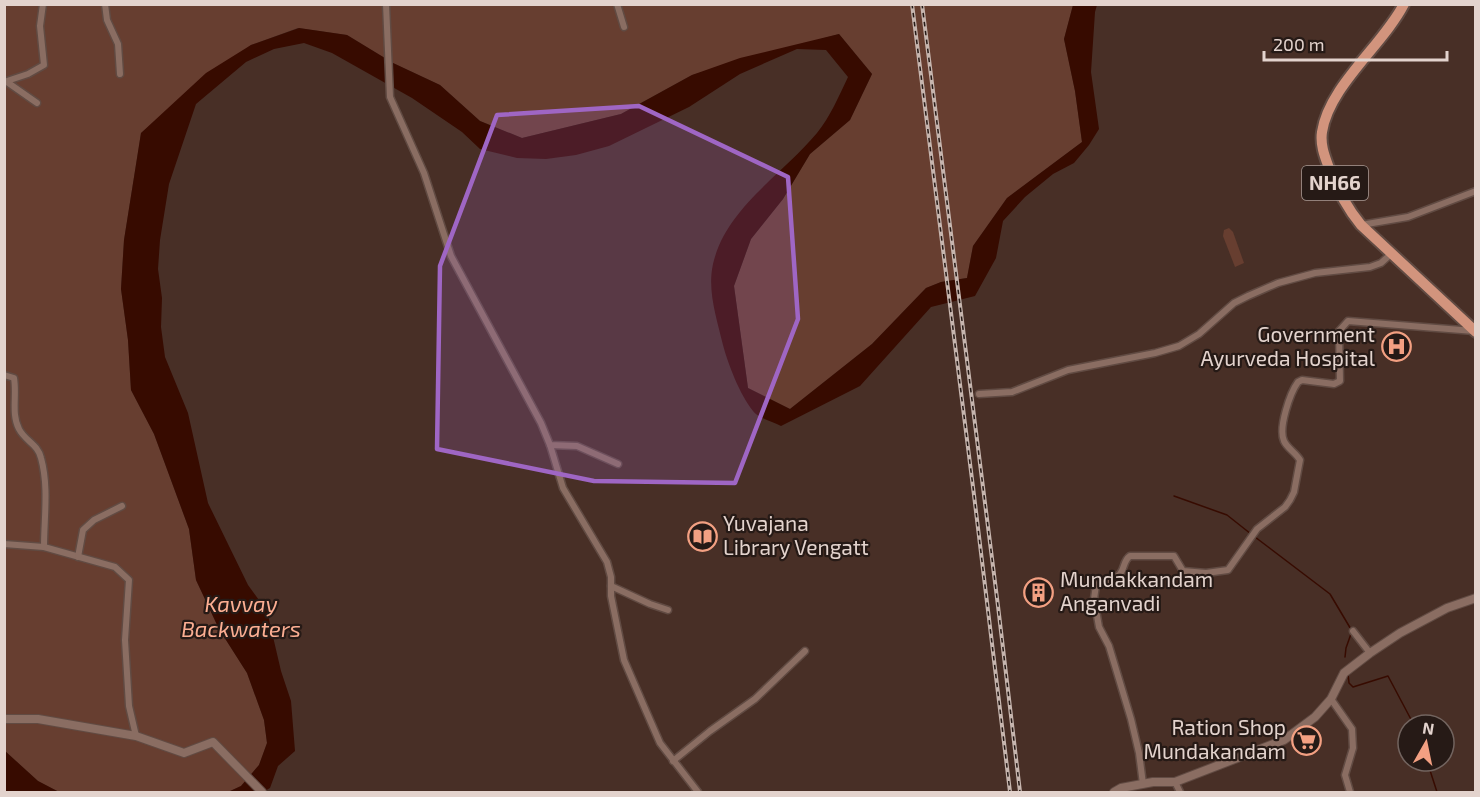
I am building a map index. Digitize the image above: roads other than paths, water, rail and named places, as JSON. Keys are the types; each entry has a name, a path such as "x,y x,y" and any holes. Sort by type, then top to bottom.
{"highway":[{"name":"NH66","path":"1404,4 1337,95 1326,116 1322,134 1323,150 1336,187 1361,225 1475,331"}],"street":[{"path":"6,82 44,65 40,26 44,4"},
{"path":"105,4 107,20 118,44 120,74"},
{"path":"386,4 390,97 424,173 451,256 541,423 563,488 607,562 611,596 624,660 660,743 698,792"},
{"path":"617,4 624,27"},
{"path":"6,82 37,103"},
{"path":"1361,225 1408,217 1476,191"},
{"path":"979,394 1012,392 1068,370 1179,346 1199,334 1234,303 1268,287 1315,273 1370,267 1381,263 1392,253"},
{"path":"1143,784 1131,719 1109,646 1099,627 1094,599 1096,585 1121,573 1126,559 1130,556 1174,556 1184,571 1194,573 1227,570 1254,531 1284,507 1294,492 1300,460 1284,441 1282,426 1296,384 1302,380 1334,384 1340,381 1339,331 1348,321 1475,331"},
{"path":"4,375 14,378 14,404 18,428 35,445 41,457 45,477 44,548"},
{"path":"550,444 577,446 618,464"},
{"path":"78,557 83,530 94,520 122,506"},
{"path":"4,544 44,548 115,567 129,580 125,640 129,706 136,736"},
{"path":"611,586 650,604 668,609"},
{"path":"1114,792 1121,788 1143,784 1175,782 1284,740 1315,717 1331,699 1344,673 1370,653 1400,633 1447,608 1476,597"},
{"path":"1353,631 1370,653"},
{"path":"673,761 710,730 755,699 805,651"},
{"path":"1331,699 1352,729 1353,748 1345,775 1350,792"},
{"path":"4,719 38,719 136,736 184,753 213,742 262,792"},
{"path":"1175,782 1180,792"}],"water":[{"name":"Kavvay Backwaters","path":"1073,5 1097,5 1091,72 1099,129 1089,145 1074,163 1053,174 1025,197 1003,221 996,258 975,296 931,307 860,386 781,426 755,413 735,379 725,353 716,315 711,274 720,244 742,209 817,133 834,106 848,77 826,50 797,49 740,74 689,107 609,146 576,155 546,159 517,158 480,149 462,132 412,98 332,53 304,43 274,49 246,62 196,104 169,184 160,240 158,269 165,357 188,413 208,503 248,585 267,611 281,671 291,701 295,751 278,766 270,788 263,792 228,792 241,786 259,765 267,743 264,720 247,673 219,629 196,580 189,529 154,434 131,390 128,340 121,289 124,240 141,133 206,73 251,45 299,28 347,35 393,63 440,85 480,121 522,138 621,114 692,75 740,58 839,34 872,74 850,120 810,154 783,199 751,239 734,286 748,388 790,409 872,344 926,288 941,282 967,278 973,246 1007,198 1082,142 1075,91 1064,39"},
{"path":"5,751 38,781 59,792 5,792"}],"waterway":[{"path":"1174,496 1227,515 1251,534"},
{"path":"1255,537 1330,594 1352,631 1345,657"},
{"path":"1348,674 1349,683 1353,687 1388,676 1408,713"},
{"path":"1431,773 1437,792"}],"railway":[{"path":"912,4 1010,792"},
{"path":"922,4 1020,792"}],"place":[{"name":"Government Ayurveda Hospital","path":"1396,347"},
{"name":"Yuvajana Library Vengatt","path":"702,536"},
{"name":"Mundakkandam Anganvadi","path":"1039,592"},
{"name":"Ration Shop Mundakandam","path":"1307,740"}]}
